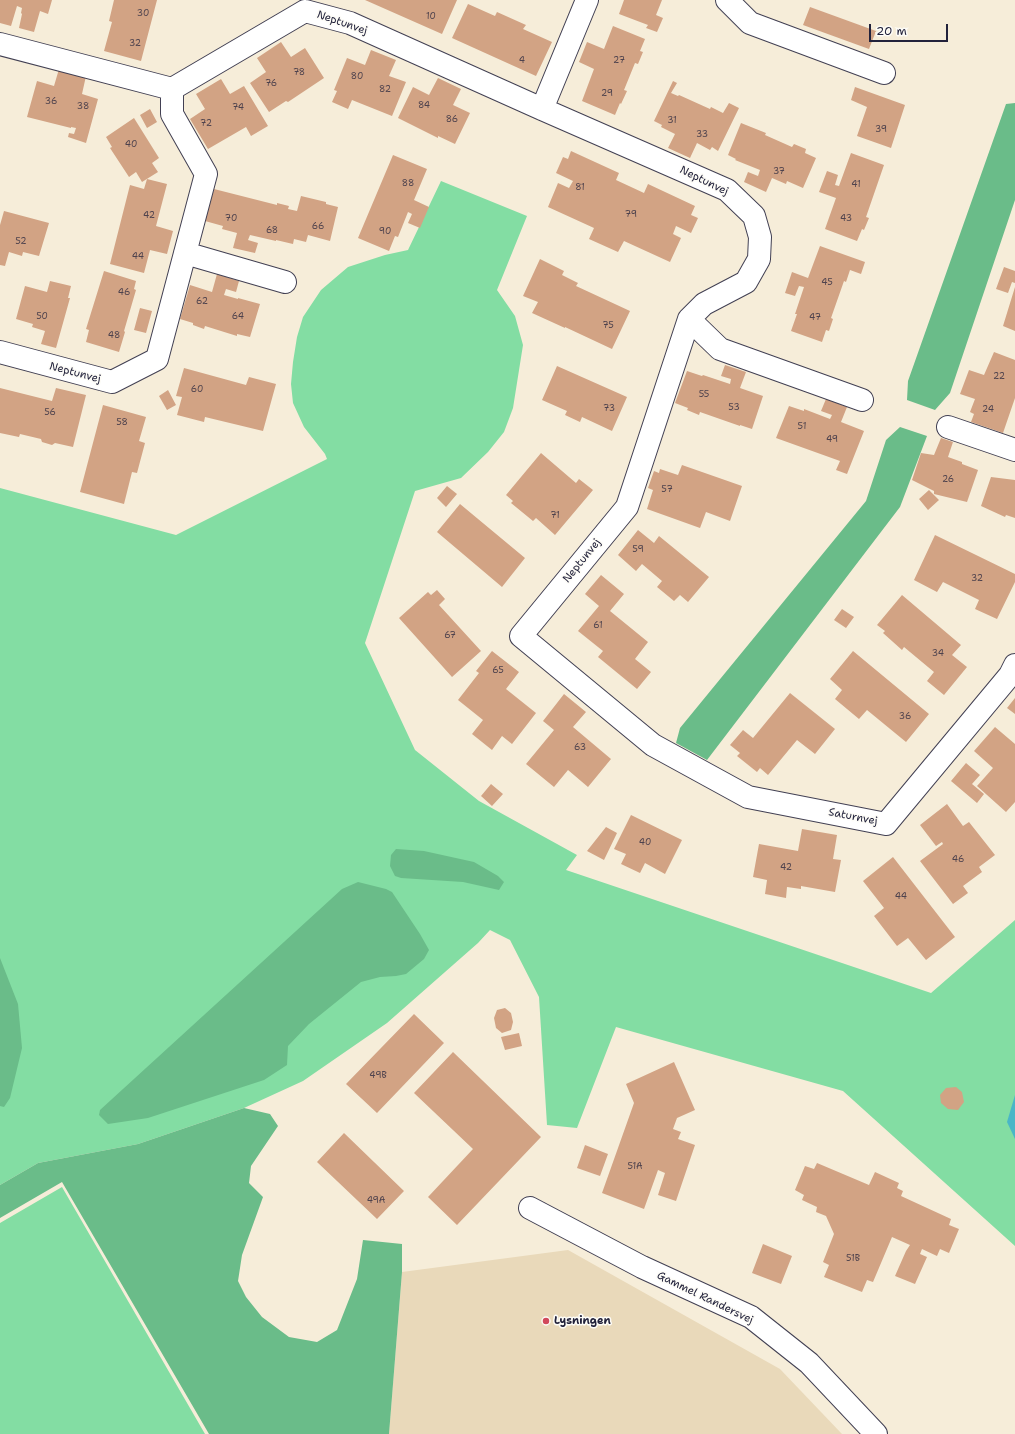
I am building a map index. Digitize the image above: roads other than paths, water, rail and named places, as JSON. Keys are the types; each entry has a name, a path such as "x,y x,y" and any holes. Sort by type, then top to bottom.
{"street":[{"path":"542,109 587,0"},
{"path":"728,0 750,23 884,73"},
{"name":"Neptunvej","path":"0,352 112,382 157,359 206,174 172,114 172,89 305,11 350,23 727,190 754,216 760,237 759,259 746,282 704,304 689,319 627,507 521,636 653,745"},
{"path":"0,44 172,89"},
{"path":"185,253 285,282"},
{"path":"689,319 720,349 862,400"},
{"path":"948,427 1015,450"},
{"name":"Saturnvej","path":"653,745 748,796 886,824 1010,675 1015,665"},
{"name":"Gammel Randersvej","path":"530,1208 642,1267 751,1317 809,1363 876,1434"}],"water":[{"path":"1015,1095 1015,1139 1007,1122"}],"place":[{"name":"Lysningen","path":"546,1321"}]}
